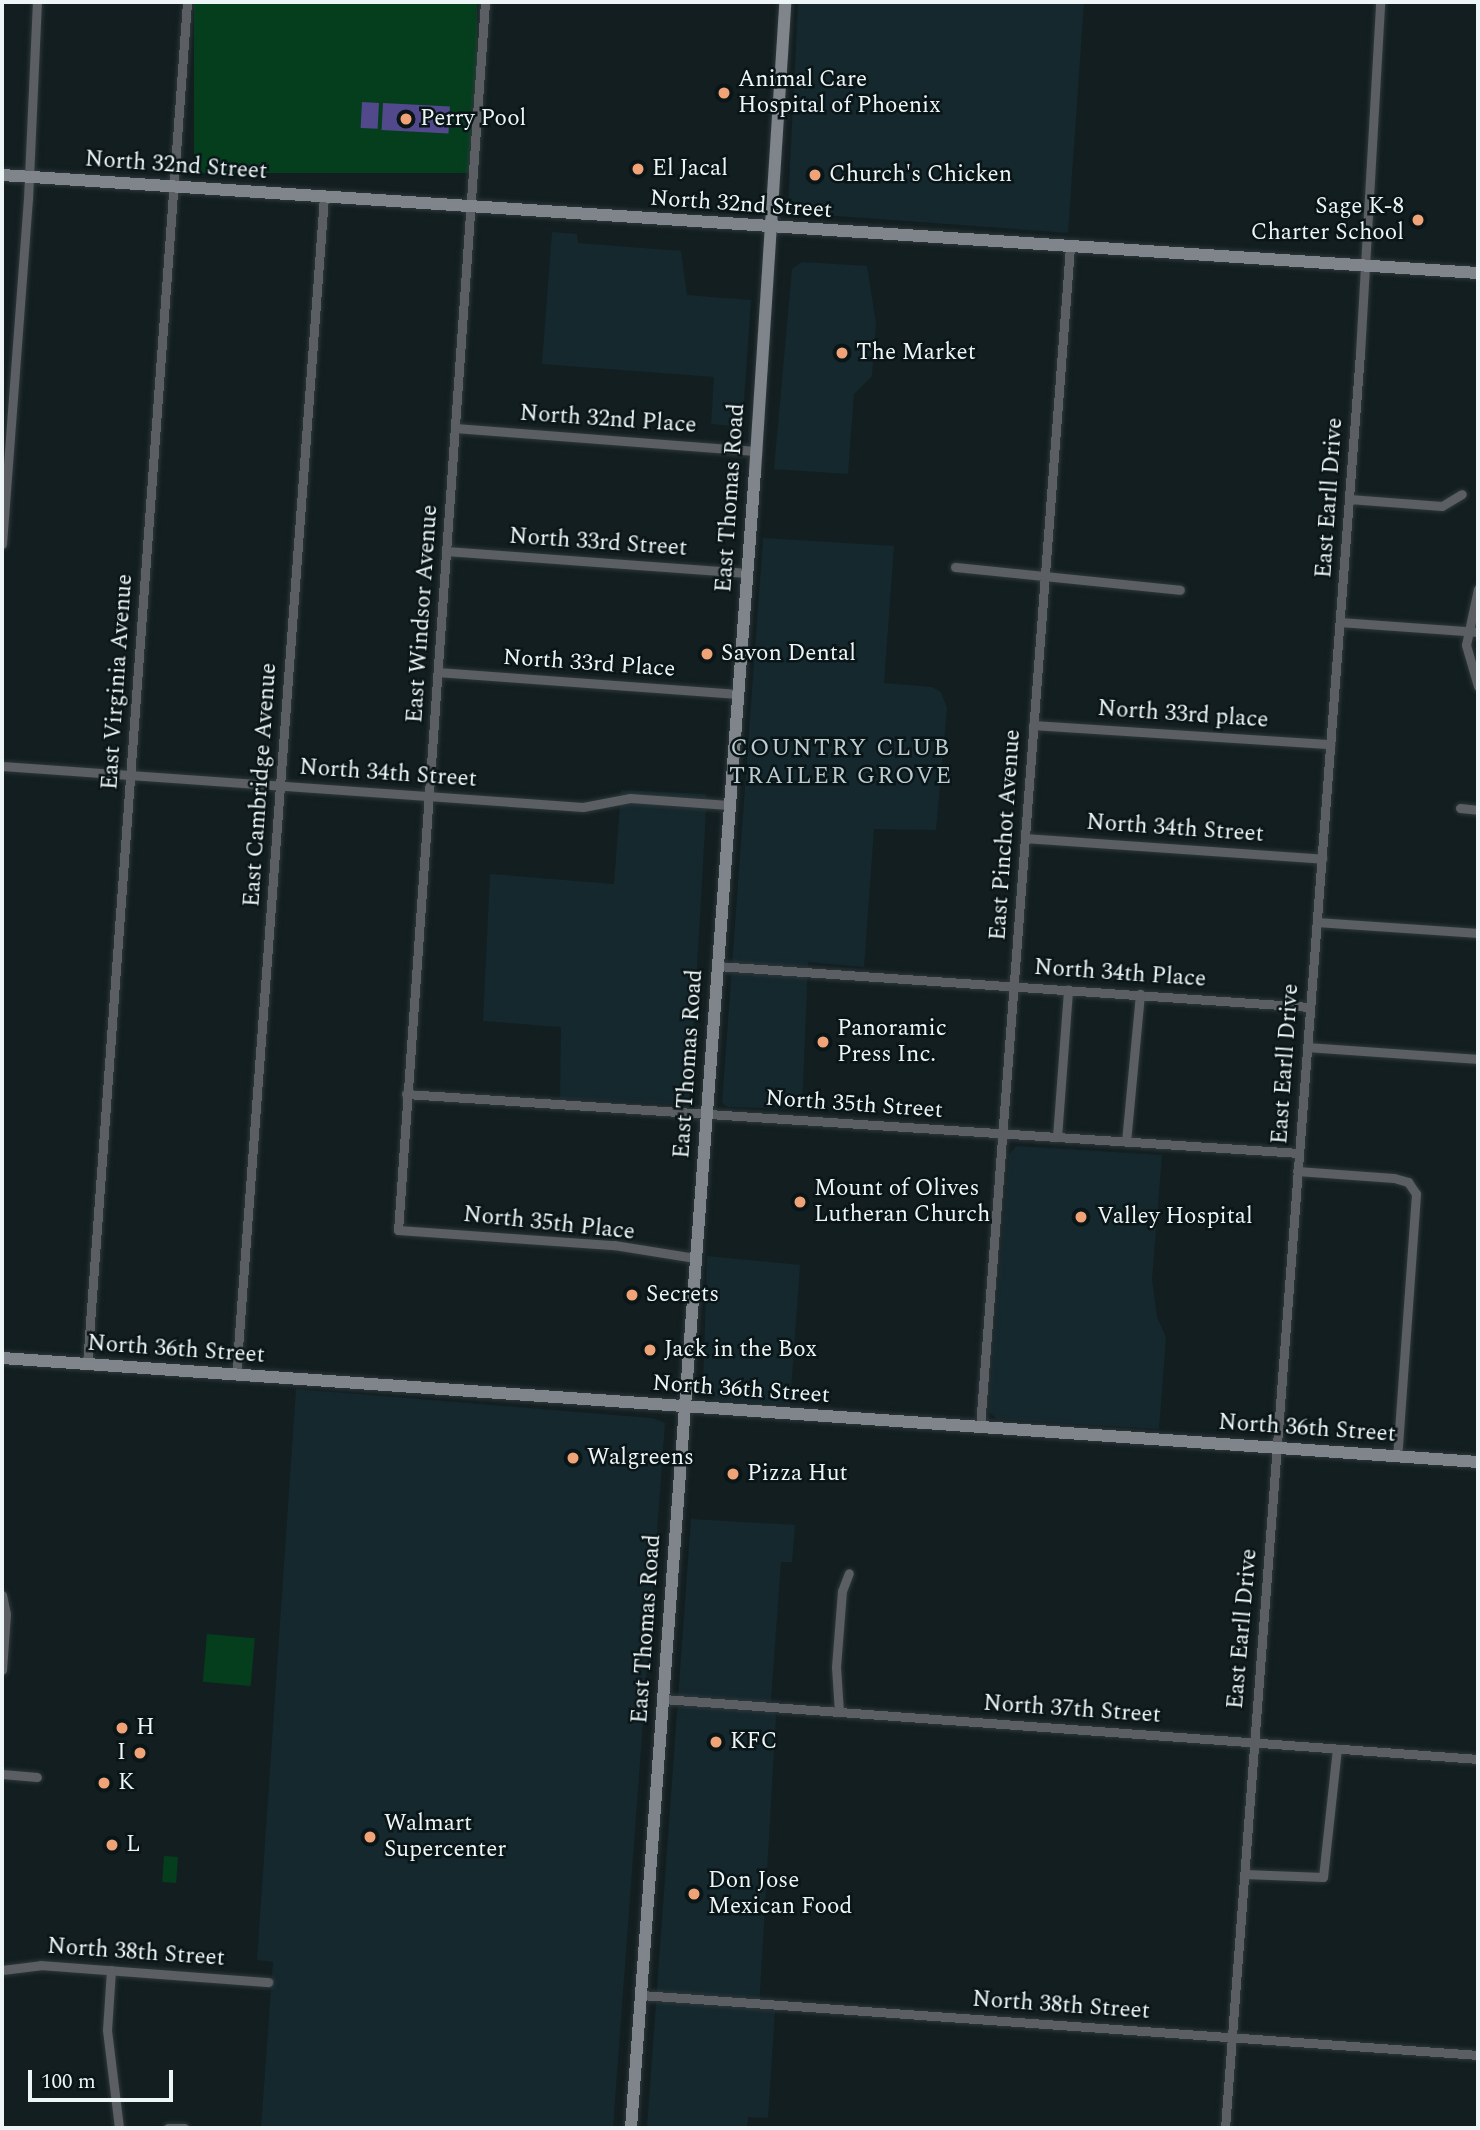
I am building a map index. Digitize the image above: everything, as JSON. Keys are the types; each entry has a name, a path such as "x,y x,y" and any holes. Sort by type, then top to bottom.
{"main road":[{"name":"East Thomas Road","path":"631,2128 757,451 785,2"},
{"name":"North 32nd Street","path":"2,175 472,209 1478,274"},
{"name":"North 36th Street","path":"2,1358 1478,1462"}],"street":[{"path":"2,544 37,2"},
{"name":"East Virginia Avenue","path":"87,1364 187,2"},
{"name":"East Windsor Avenue","path":"398,1230 485,2"},
{"name":"East Earll Drive","path":"1225,2128 1366,266 1380,2"},
{"name":"East Cambridge Avenue","path":"236,1375 324,197"},
{"name":"East Pinchot Avenue","path":"980,1427 1070,247"},
{"name":"North 32nd Place","path":"456,428 757,451"},
{"path":"1349,499 1442,506 1462,494"},
{"name":"North 33rd Street","path":"447,551 746,573"},
{"path":"955,567 1045,574 1057,579 1180,590"},
{"path":"1478,589 1473,632 1466,645 1478,686"},
{"path":"1340,622 1473,632"},
{"name":"North 33rd Place","path":"438,672 737,694"},
{"name":"North 33rd place","path":"1033,725 1330,744"},
{"name":"North 34th Street","path":"2,766 583,807 630,798 729,805"},
{"path":"1460,808 1478,810"},
{"name":"North 34th Street","path":"1025,838 1322,859"},
{"path":"1317,922 1478,933"},
{"name":"North 34th Place","path":"717,966 1140,993 1310,1007"},
{"path":"1057,1137 1068,989"},
{"path":"1128,1142 1140,993"},
{"path":"1307,1047 1478,1059"},
{"name":"North 35th Street","path":"406,1094 1299,1153"},
{"path":"1297,1171 1394,1178 1411,1185 1416,1206 1397,1456"},
{"name":"North 35th Place","path":"398,1230 614,1245 695,1258"},
{"path":"839,1712 835,1667 842,1591 849,1573"},
{"path":"2,1595 6,1614 2,1670"},
{"name":"North 37th Street","path":"663,1699 1478,1759"},
{"path":"1244,1874 1324,1877 1337,1749"},
{"path":"2,1774 37,1777"},
{"name":"North 38th Street","path":"2,1970 32,1964 268,1982"},
{"path":"111,1969 107,2030 119,2128"},
{"name":"North 38th Street","path":"640,1995 1478,2055"},
{"path":"168,2128 184,2128"}],"shaded area":[{"path":"798,2 1084,2 1068,233 795,213 788,207"},
{"path":"362,102 379,103 378,129 361,128"},
{"path":"383,103 450,107 448,133 382,130"},
{"path":"552,232 577,234 578,243 681,251 687,295 751,300 742,427 711,424 714,377 542,364"},
{"path":"802,262 867,266 876,323 872,376 854,394 848,474 774,469 792,269"},
{"path":"763,538 894,546 884,683 932,687 941,692 947,708 936,830 874,829 864,967 808,962 802,1109 728,1107 722,1103"},
{"path":"621,790 707,794 689,1105 560,1098 561,1027 483,1021 490,874 614,884"},
{"path":"1016,1146 1162,1155 1152,1279 1157,1317 1166,1337 1159,1429 997,1419 989,1412 1009,1155"},
{"path":"707,1256 800,1265 790,1405 715,1400 703,1391"},
{"path":"296,1389 652,1418 665,1423 613,2128 261,2128 273,1962 257,1960"},
{"path":"691,1519 795,1525 792,1562 781,1562 771,1700 776,1716 759,2010 775,2011 768,2118 748,2117 747,2128 647,2128"}],"green space":[{"path":"194,2 477,2 477,173 194,173"},
{"path":"207,1634 255,1638 251,1686 203,1682"},
{"path":"164,1856 178,1857 176,1883 162,1882"}],"place":[{"name":"Animal Care Hospital of Phoenix","path":"724,93"},
{"name":"Perry Pool","path":"406,119"},
{"name":"El Jacal","path":"638,169"},
{"name":"Church's Chicken","path":"815,175"},
{"name":"Sage K-8 Charter School","path":"1418,220"},
{"name":"The Market","path":"842,353"},
{"name":"Savon Dental","path":"707,654"},
{"name":"Panoramic Press Inc.","path":"823,1042"},
{"name":"Mount of Olives Lutheran Church","path":"800,1202"},
{"name":"Valley Hospital","path":"1081,1217"},
{"name":"Secrets","path":"632,1295"},
{"name":"Jack in the Box","path":"650,1350"},
{"name":"Walgreens","path":"573,1458"},
{"name":"Pizza Hut","path":"733,1474"},
{"name":"H","path":"122,1728"},
{"name":"KFC","path":"716,1742"},
{"name":"I","path":"140,1753"},
{"name":"K","path":"104,1783"},
{"name":"Walmart Supercenter","path":"370,1837"},
{"name":"L","path":"112,1845"},
{"name":"Don Jose Mexican Food","path":"694,1894"}],"district":[{"name":"COUNTRY CLUB TRAILER GROVE","path":"841,763"}]}
